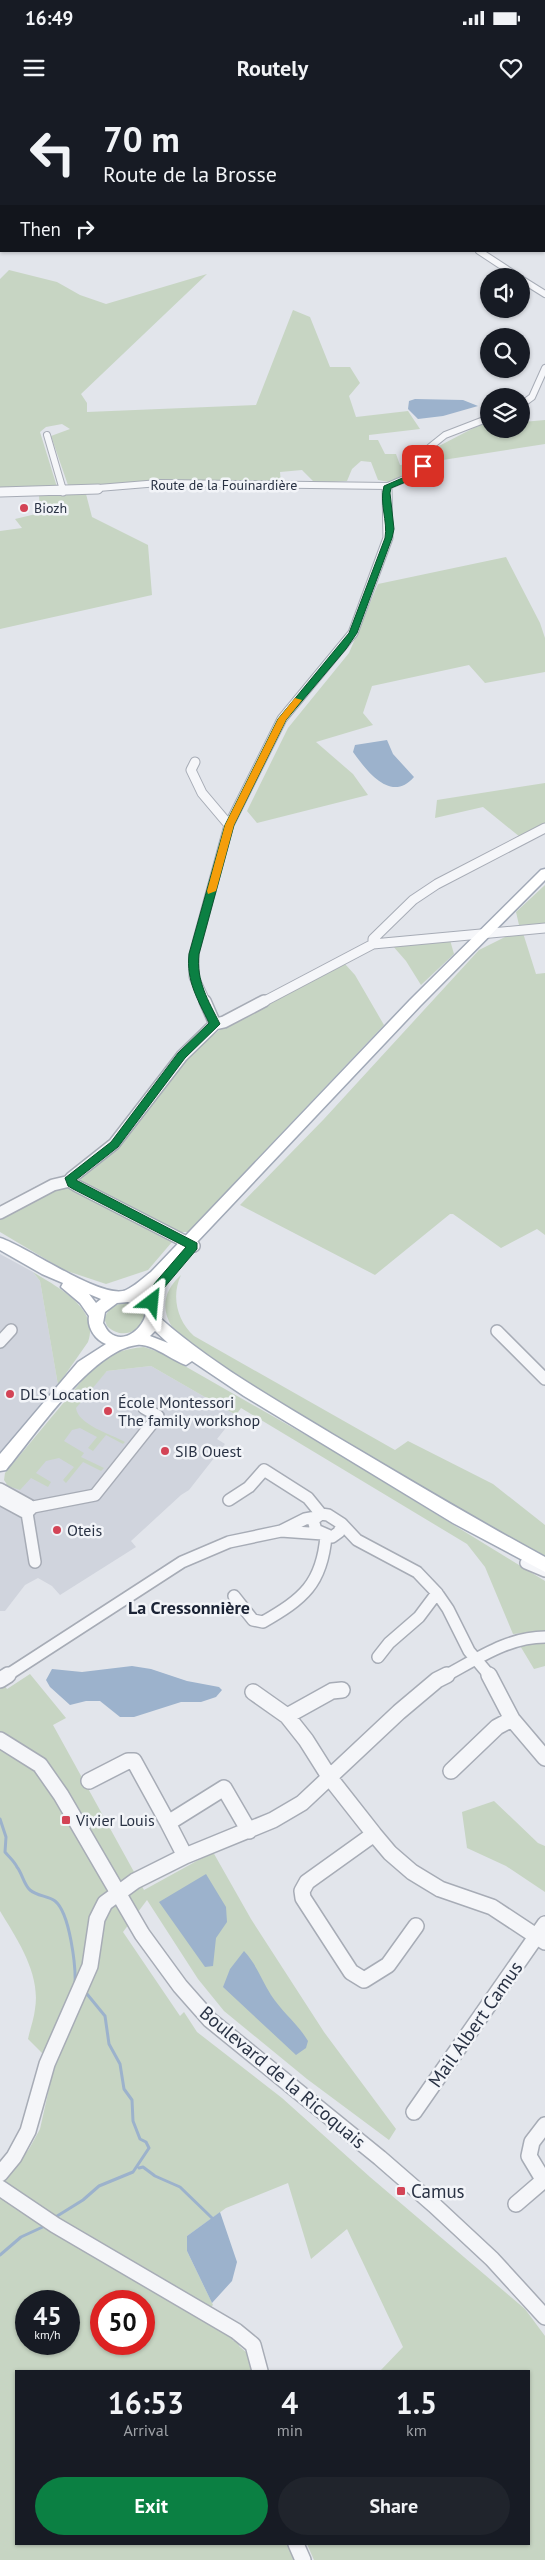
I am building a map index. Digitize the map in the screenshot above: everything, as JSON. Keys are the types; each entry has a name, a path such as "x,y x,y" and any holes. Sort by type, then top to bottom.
{"main road":[{"path":"130,1296 156,1276 190,1244 233,1196 482,934 545,873"},
{"path":"0,1243 46,1270 85,1300 96,1314 97,1329 94,1344 83,1366 0,1465"},
{"path":"83,1366 121,1342 138,1338 149,1331 158,1287 190,1244"},
{"path":"46,1270 113,1298"},
{"path":"96,1314 102,1304 113,1298 130,1296 142,1299 152,1314 179,1345 249,1392 459,1518 545,1565"},
{"path":"97,1329 107,1338 121,1342"},
{"path":"138,1338 161,1346 249,1392"},
{"path":"459,1518 545,1575"}],"street":[{"path":"481,252 505,268"},
{"path":"530,285 545,294"},
{"path":"530,400 537,392 545,368"},
{"path":"215,1024 195,984 193,966 194,954 230,825 282,719 353,633 388,538 390,529 386,493 388,486 418,473 423,466 430,447 444,435 480,421"},
{"path":"47,436 63,491"},
{"name":"Route de la Fouinardière","path":"0,492 63,491 159,483 388,486"},
{"path":"195,762 191,770 195,782 207,800 230,825"},
{"path":"373,944 373,940 413,900 437,884 545,828"},
{"path":"0,1213 53,1186 70,1181 73,1175 103,1155 114,1144 182,1056 215,1024 224,1022 373,944 545,928"},
{"path":"70,1181 190,1244"},
{"path":"0,1342 11,1330"},
{"path":"497,1331 545,1379"},
{"path":"0,1500 24,1512 33,1507 95,1495 158,1416 144,1408"},
{"path":"229,1500 249,1487 264,1470 308,1498 318,1516"},
{"path":"0,1489 29,1505 27,1513 36,1562"},
{"path":"0,1680 182,1562 229,1542 281,1531 305,1519 328,1515 342,1524 357,1540"},
{"path":"318,1516 313,1525 316,1530 327,1536 339,1532 342,1524"},
{"path":"281,1531 357,1540 395,1558 417,1572 437,1593 448,1609 469,1651 490,1676 512,1719 543,1750"},
{"path":"234,1596 253,1620 263,1622 296,1603 319,1576 326,1558 327,1536"},
{"path":"526,1563 545,1571"},
{"path":"378,1657 389,1643 419,1617 437,1593"},
{"path":"0,2174 14,2157 28,2131 47,2064 90,1966 98,1919 105,1903 135,1881 185,1856 273,1820 302,1803 418,1694 437,1680 506,1644 530,1638 545,1637"},
{"path":"287,1716 332,1691 342,1690"},
{"path":"253,1692 287,1716 306,1740 330,1778 374,1834 390,1853 412,1872 440,1889 492,1907 542,1934"},
{"path":"451,1771 497,1727 512,1719"},
{"name":"Boulevard de la Ricoquais","path":"0,1740 40,1765 61,1795 142,1934 180,1986 210,2020 373,2152 434,2205 492,2259 545,2317"},
{"path":"89,1782 93,1777 128,1761 134,1761 185,1856"},
{"path":"168,1823 224,1788 249,1831"},
{"path":"374,1834 307,1882 302,1892 303,1898 351,1972 364,1980 388,1965 416,1926"},
{"name":"Mail Albert Camus","path":"414,2112 542,1934"},
{"path":"516,2204 544,2180 529,2156 532,2142 545,2125"},
{"path":"0,2188 51,2221 236,2331 252,2345 260,2370"},
{"path":"296,2545 303,2560"}],"shaded area":[{"path":"0,1254 33,1272 40,1281 58,1385 0,1454"},
{"path":"151,1366 236,1415 217,1439 225,1444 189,1490 181,1495 131,1541 136,1547 60,1595 52,1586 38,1578 25,1585 5,1611 0,1611 0,1491 107,1371"}],"green space":[{"path":"9,270 57,282 80,295 106,304 207,274 81,394 87,403 87,412 256,405 293,310 310,317 330,367 350,367 360,383 349,396 356,417 408,411 420,429 369,435 369,440 378,440 385,454 396,454 400,465 416,463 417,468 389,482 378,480 371,462 361,461 352,469 347,481 315,483 302,470 280,472 281,483 69,488 51,436 70,429 62,424 46,427 40,432 57,487 0,490 0,279"},
{"path":"545,420 545,444 430,462 437,447 480,425 480,438 530,438 530,421"},
{"path":"86,494 92,517 148,545 152,595 0,629 0,531 22,528 15,519 40,513 39,495"},
{"path":"506,557 540,623 545,638 545,672 485,683 469,665 372,686 363,713 373,725 316,742 353,774 368,795 257,823 247,811 288,728 349,653 378,584"},
{"path":"545,783 545,823 520,837 483,807 435,818 437,800"},
{"path":"545,885 545,924 519,925 516,912"},
{"path":"513,933 523,933 536,974 545,973 545,1235 537,1229 501,1248 453,1214 450,1214 375,1275 240,1205 324,1119 479,950"},
{"path":"450,940 454,954 421,985 406,961 392,945"},
{"path":"345,964 355,975 384,1025 188,1232 181,1232 81,1182 81,1178 87,1170 117,1148 193,1051 221,1029"},
{"path":"65,1188 72,1189 172,1242 148,1270 106,1284 64,1270 0,1232 0,1219 53,1191"},
{"path":"33,1272 74,1300 88,1319 90,1330 88,1342 58,1385 40,1281"},
{"path":"181,1275 176,1291 177,1308 183,1323 194,1336 395,1450 408,1441 493,1484 545,1525 545,1558 307,1421 184,1340 173,1328 166,1314 165,1307 171,1287"},
{"path":"125,1302 139,1306 145,1317 134,1331 129,1333 112,1330 107,1326 104,1318 111,1307"},
{"path":"144,1347 162,1353 325,1446 545,1581 545,1631 513,1634 485,1567 467,1544 241,1408 236,1415 151,1366 107,1371 76,1408 78,1414 89,1424 125,1442 123,1444 106,1435 93,1451 88,1448 97,1437 80,1428 72,1430 64,1441 84,1453 81,1457 104,1468 101,1471 83,1462 66,1483 63,1480 74,1467 59,1458 46,1461 36,1473 51,1482 48,1487 31,1478 20,1490 8,1486 4,1480 5,1473 95,1365 118,1352"},
{"path":"545,1641 545,1666 534,1669 519,1644"},
{"path":"30,1674 66,1718 53,1725 144,1890 213,1852 251,1919 324,2032 396,2129 389,2140 307,2079 224,2011 198,1979 147,1900 123,1932 180,2016 184,2012 197,2032 282,2098 370,2177 525,2309 545,2336 545,2560 314,2560 307,2545 530,2545 530,2370 381,2370 403,2347 347,2229 311,2259 288,2183 226,2208 187,2236 187,2251 213,2305 208,2310 46,2213 5,2185 4,2181 29,2149 40,2129 55,2062 90,1987 78,1985 45,2056 28,2039 36,1996 31,1970 20,1945 0,1911 0,1688 5,1686 7,1689"},
{"path":"494,1801 538,1843 545,1846 545,1892 506,1866 467,1848 462,1812"},
{"path":"0,2197 230,2331 233,2341 238,2341 239,2346 247,2353 251,2370 15,2370 15,2545 291,2545 298,2560 0,2560"}],"water":[{"path":"415,399 463,400 478,406 443,416 418,419 408,409 409,401"},
{"path":"387,740 393,754 414,777 397,787 388,786 372,775 353,752 355,745"},
{"path":"132,1666 151,1669 187,1681 219,1687 222,1690 216,1697 201,1702 181,1702 134,1717 120,1717 100,1701 86,1701 70,1705 50,1687 46,1680 52,1669 82,1672"},
{"path":"206,1874 226,1907 227,1922 216,1938 213,1966 205,1967 159,1902"},
{"path":"244,1951 275,2001 308,2041 306,2048 296,2055 223,1987 230,1969"},
{"path":"220,2212 237,2262 232,2281 212,2303 187,2251 187,2236"}],"waterway":[{"path":"0,1819 6,1837 5,1852 16,1865 26,1885 33,1892 55,1901 65,1917 73,1954 75,1985"},
{"path":"54,2218 83,2200 99,2186 133,2172 149,2148 146,2142 140,2139 133,2121 132,2100 124,2089 120,2064 109,2044 105,2016 87,1994"},
{"path":"139,2168 143,2167 155,2176 180,2187 212,2218"},
{"path":"0,2255 21,2237 47,2225"}],"slow traffic":[{"path":"211,891 230,825 282,719 298,700"}],"place":[{"name":"Biozh","path":"24,508"},
{"name":"DLS Location","path":"10,1394"},
{"name":"École Montessori The family workshop","path":"108,1411"},
{"name":"SIB Ouest","path":"165,1451"},
{"name":"Oteis","path":"57,1530"},
{"name":"Vivier Louis","path":"66,1820"},
{"name":"Camus","path":"401,2191"}],"district":[{"name":"La Cressonnière","path":"189,1607"}],"route":[{"path":"152,1302 158,1287 194,1246 72,1184 70,1181 73,1175 103,1155 114,1144 182,1056 212,1029 215,1024 195,984 193,966 194,954 230,825 282,719 353,633 388,538 390,529 386,493 388,486 410,478 418,473 423,466"}]}
